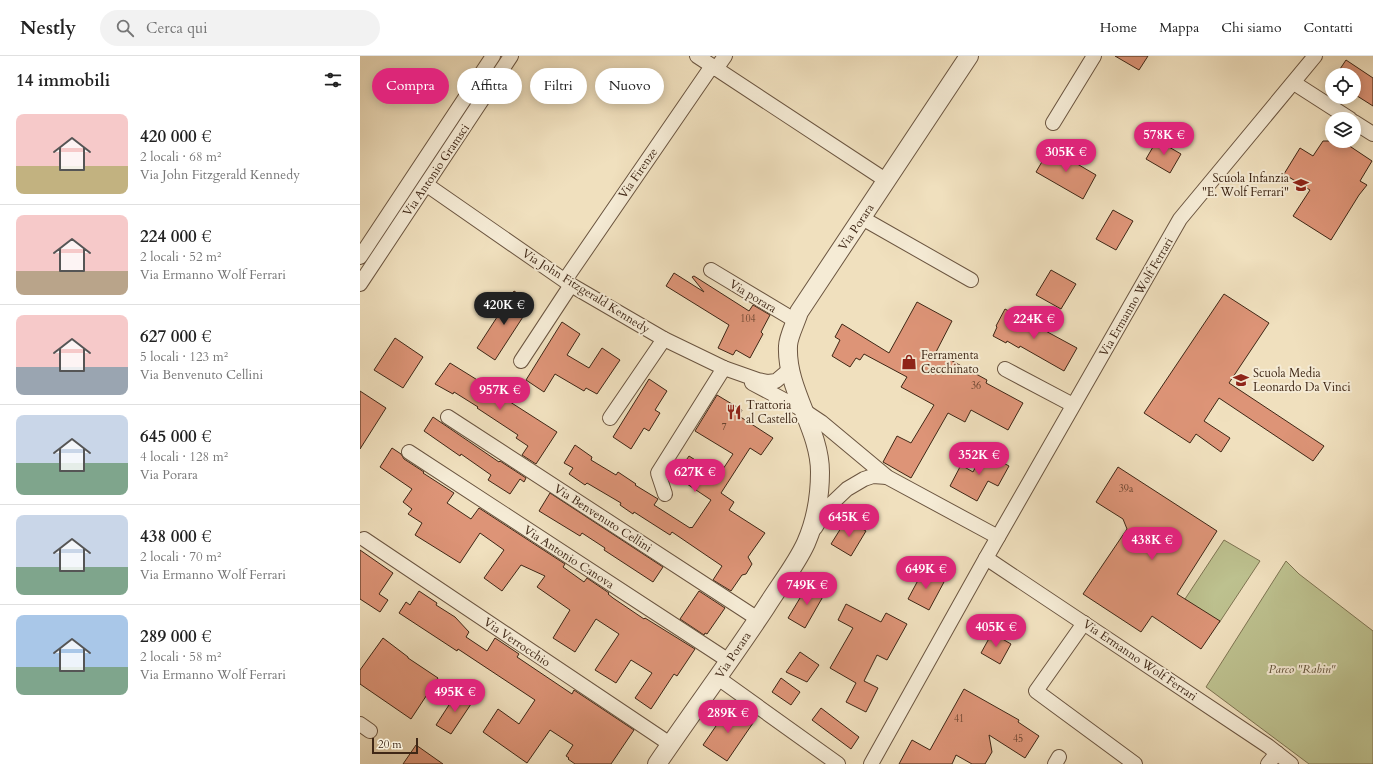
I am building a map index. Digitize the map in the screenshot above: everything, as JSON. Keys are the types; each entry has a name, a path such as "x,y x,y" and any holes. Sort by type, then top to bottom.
{"street":[{"name":"Via Antonio Gramsci","path":"360,258 493,56"},
{"name":"Via Antonio Gramsci","path":"360,284 512,56"},
{"path":"697,56 887,181"},
{"name":"Via Firenze","path":"521,361 568,283 714,68 725,56"},
{"name":"Via Porara","path":"806,543 817,511 820,469 817,450 789,370 788,345 799,312 969,56"},
{"path":"1053,123 1094,56"},
{"name":"Via Ermanno Wolf Ferrari","path":"871,764 986,558 1180,219 1315,56"},
{"path":"1294,83 1339,112"},
{"path":"1361,126 1373,134"},
{"name":"Via John Fitzgerald Kennedy","path":"427,185 568,283 664,339 728,370 803,410"},
{"path":"862,218 971,280"},
{"name":"Via porara","path":"711,270 796,321"},
{"path":"610,418 664,339"},
{"path":"1005,369 1073,405"},
{"name":"Via John Fitzgerald Kennedy","path":"728,370 768,382 776,381 789,370"},
{"path":"665,494 658,473 728,370"},
{"path":"803,410 820,422 887,477 998,537"},
{"name":"Via Benvenuto Cellini","path":"448,416 758,619"},
{"name":"Via Antonio Canova","path":"409,452 729,661"},
{"name":"Via Porara","path":"657,764 758,619 828,507 847,489 864,478 873,476 887,477"},
{"name":"Via Verrocchio","path":"364,539 670,744"},
{"name":"Via Ermanno Wolf Ferrari","path":"986,558 1084,623 1273,758 1291,764"},
{"path":"1084,623 1036,690 1134,764"},
{"path":"718,678 838,764"}],"green space":[{"path":"1224,540 1260,561 1219,623 1185,599"},
{"name":"Parco \"Rabin\"","path":"1286,561 1299,574 1373,631 1373,764 1309,764 1206,687"}],"building":[{"path":"1115,56 1148,56 1139,70"},
{"path":"1346,60 1358,68 1341,68"},
{"path":"1361,70 1373,78 1373,106 1361,98"},
{"path":"1157,140 1181,154 1170,173 1146,159"},
{"path":"1323,141 1325,141 1325,148 1352,148 1372,161 1360,181 1367,185 1359,195 1331,240 1293,216 1310,190 1284,174 1300,148 1313,156"},
{"path":"1050,148 1096,175 1083,199 1036,172"},
{"path":"1113,210 1133,221 1116,250 1096,239"},
{"path":"1051,270 1076,284 1061,309 1036,295"},
{"path":"674,273 704,292 692,277 694,276 749,311 753,305 770,315 761,332 763,334 750,358 736,350 733,355 718,348 729,325 666,286"},
{"path":"514,291 532,303 495,360 477,348"},
{"path":"1224,294 1269,323 1229,383 1324,446 1313,461 1219,398 1204,421 1230,438 1221,452 1196,434 1190,443 1144,413"},
{"path":"917,302 952,321 936,352 987,380 986,383 1023,403 1008,430 971,410 965,422 948,413 911,478 883,462 897,436 911,443 934,405 901,387 907,377 864,354 860,360 856,358 850,367 832,356 840,340 835,337 842,324 889,353"},
{"path":"1005,309 1077,348 1064,371 1020,346 1019,348 1007,341 1006,343 993,336 997,327 996,326"},
{"path":"562,322 580,334 567,355 589,368 602,348 620,360 597,394 586,388 584,391 555,374 544,392 526,380"},
{"path":"395,338 423,357 403,388 374,370"},
{"path":"450,363 557,432 536,464 522,455 528,446 516,438 518,435 454,392 453,394 435,384"},
{"path":"649,379 667,391 655,410 660,413 649,431 644,428 631,449 613,437"},
{"path":"360,391 386,408 360,449"},
{"path":"717,395 742,410 739,416 773,438 761,455 750,448 721,493 734,502 729,510 765,533 748,557 752,564 746,574 742,575 731,591 713,580 722,566 672,532 670,535 634,512 633,514 620,505 621,503 587,483 585,485 569,474 573,468 564,463 575,445 592,457 591,460 616,475 618,472 636,484 635,485 658,499 654,505 692,528 711,500 675,476 689,456 719,475 733,454 695,431"},
{"path":"433,417 499,462 500,461 526,478 524,482 520,479 510,494 488,480 491,475 424,431"},
{"path":"392,448 401,454 404,459 424,472 423,473 454,493 447,503 471,519 479,508 565,564 563,567 584,582 587,578 644,619 645,618 695,649 677,676 674,674 651,709 635,698 652,673 631,660 616,683 595,670 619,634 596,619 575,652 553,638 570,610 537,587 545,576 521,565 502,591 484,578 504,550 480,533 460,563 415,535 422,523 408,514 412,509 403,502 412,489 380,467"},
{"path":"983,452 1009,466 998,486 988,481 977,501 950,486 961,465 973,472"},
{"path":"1118,467 1217,531 1177,594 1220,621 1201,649 1152,616 1141,632 1083,594 1127,529 1123,519 1096,502"},
{"path":"550,493 663,567 653,582 604,550 605,548 582,533 580,536 539,511"},
{"path":"846,520 866,531 851,556 831,544"},
{"path":"360,550 393,573 379,594 388,600 380,612 360,599"},
{"path":"923,571 944,582 929,610 908,599"},
{"path":"809,583 825,593 805,628 788,618"},
{"path":"419,591 437,603 436,605 455,617 469,632 466,637 487,651 495,638 519,654 517,657 572,694 574,690 634,730 611,764 575,764 566,756 573,745 550,730 527,763 483,732 498,709 519,724 535,700 458,649 457,651 399,613 406,602 410,605"},
{"path":"699,591 725,608 707,634 705,633 704,635 680,619"},
{"path":"846,604 881,622 886,613 907,624 887,660 877,655 864,681 878,688 866,712 846,702 856,683 830,668 853,628 838,620"},
{"path":"992,633 1011,644 1000,664 981,653"},
{"path":"383,638 408,658 438,678 411,719 360,684 360,670"},
{"path":"800,652 819,665 807,682 786,672"},
{"path":"781,678 800,692 791,705 772,692"},
{"path":"964,689 1019,720 1018,722 1039,736 1025,758 989,735 992,752 985,764 972,764 956,755 952,764 899,764 912,740 930,750"},
{"path":"458,691 473,701 451,734 436,725"},
{"path":"729,707 753,723 727,761 703,745"},
{"path":"821,708 859,737 851,749 812,720"},
{"path":"416,745 443,764 403,764"}],"place":[{"name":"Scuola Infanzia \"E. Wolf Ferrari\"","path":"1301,185"},
{"name":"Ferramenta Cecchinato","path":"909,362"},
{"name":"Scuola Media Leonardo Da Vinci","path":"1241,380"},
{"name":"Trattoria al Castello","path":"734,412"}]}
